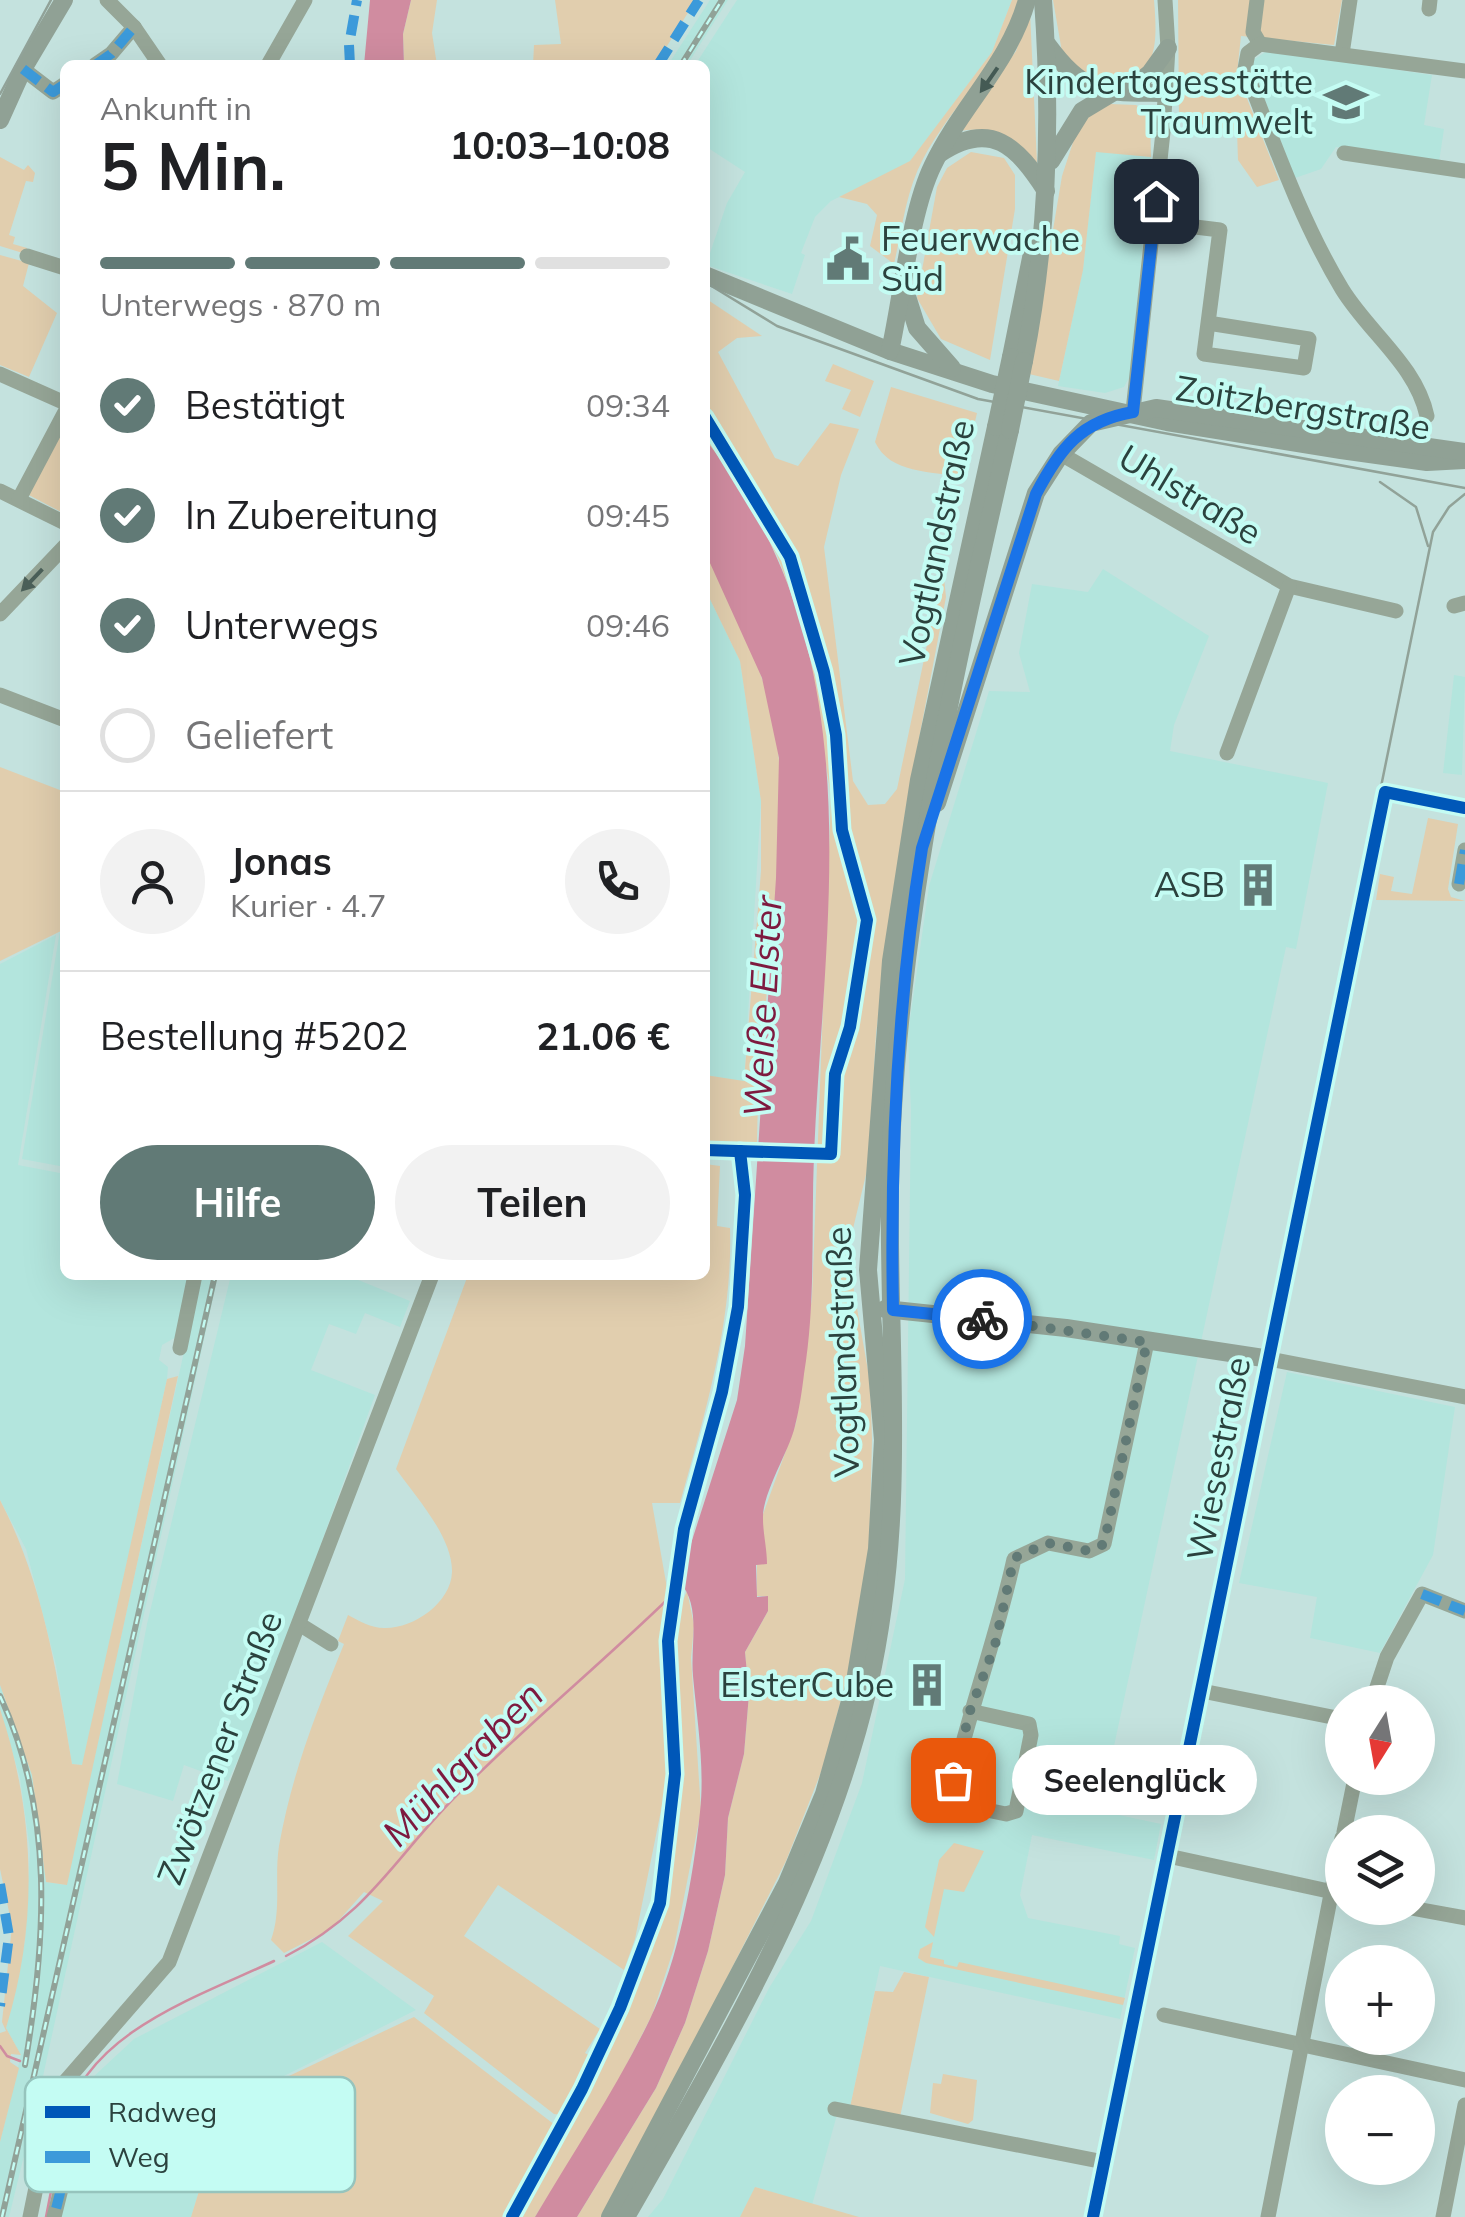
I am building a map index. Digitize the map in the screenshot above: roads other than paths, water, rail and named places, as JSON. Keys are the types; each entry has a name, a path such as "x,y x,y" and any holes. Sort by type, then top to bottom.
{"main road":[{"path":"0,120 13,75 64,0"},
{"path":"890,352 925,187 939,154 1005,56 1027,0"},
{"name":"Vogtlandstraße","path":"610,2217 787,1883 824,1794 841,1739 869,1614 877,1550 883,1428 869,1308 868,1256 882,1059 903,868 1018,359 1046,198 1049,165 1043,0"},
{"path":"1046,44 1079,82 1119,93 1166,93"},
{"path":"1049,165 1082,110 1119,93 1150,72 1168,48"},
{"path":"939,154 972,139 1000,141 1020,154 1046,198"},
{"name":"Zoitzbergstraße","path":"710,281 960,376 1167,422 1341,450 1427,462 1460,454"},
{"path":"904,288 918,328 960,376"},
{"path":"922,848 1024,523 1061,454 1092,423 1133,412"},
{"name":"Vogtlandstraße","path":"626,2217 801,1887 855,1738 881,1624 892,1546 896,1442 892,1115 901,998 922,848 1003,428"},
{"path":"869,1308 1270,1359"}],"street":[{"path":"108,0 134,27 157,60"},
{"path":"271,60 305,0"},
{"path":"1133,412 1166,93 1165,0"},
{"path":"1257,0 1254,32 1260,44"},
{"path":"1342,54 1350,0"},
{"path":"102,60 134,27"},
{"path":"1428,416 1415,379 1342,289 1291,186 1245,69 1248,54 1260,44 1465,71"},
{"path":"13,75 54,92 60,88"},
{"path":"1344,153 1465,171"},
{"path":"1154,222 1220,230 1204,354 1304,368 1309,339 1208,324"},
{"path":"27,256 60,266"},
{"path":"0,374 60,401"},
{"path":"19,499 60,421"},
{"name":"Uhlstraße","path":"1061,454 1288,586 1396,611"},
{"path":"0,490 60,520"},
{"path":"0,614 60,551"},
{"name":"Uhlstraße","path":"1227,753 1288,586"},
{"path":"0,695 60,718"},
{"name":"Wiesestraße","path":"1093,2217 1385,792 1465,808"},
{"path":"1458,884 1465,850"},
{"path":"180,1348 194,1280"},
{"name":"Zwötzener Straße","path":"69,2077 169,1962 430,1280"},
{"path":"970,1711 1029,1724 1031,1735 1016,1812 1006,1814 948,1802 970,1711 995,1645 1014,1558 1048,1543 1089,1551 1104,1544 1147,1342"},
{"path":"1270,1359 1465,1397"},
{"path":"1377,1685 1386,1657 1422,1594 1465,1610"},
{"path":"298,1624 331,1644"},
{"path":"1202,1690 1325,1715"},
{"path":"1168,1856 1325,1890"},
{"path":"1435,1912 1465,1918"},
{"path":"1268,2217 1330,1925"},
{"path":"512,2217 582,2089 620,2008"},
{"path":"1164,2015 1465,2080"},
{"path":"1443,2217 1465,2104"},
{"path":"835,2109 1104,2162"},
{"name":"Zwötzener Straße","path":"30,2217 38,2192"},
{"name":"Zwötzener Straße","path":"54,2217 60,2192"}],"waterway":[{"name":"Mühlgraben","path":"286,1956 316,1939 362,1901 462,1790 670,1597"},
{"name":"Mühlgraben","path":"87,2077 121,2041 150,2021 274,1961"},
{"path":"0,2046 7,2056 20,2061"},
{"name":"Mühlgraben","path":"46,2217 51,2192"}],"tram line":[{"path":"0,94 51,0"},
{"path":"710,285 777,326 978,399 1465,488"},
{"path":"1380,482 1416,507 1428,546"},
{"path":"1089,2217 1433,532 1449,507 1465,494"}],"railway":[{"path":"684,60 722,0"},
{"path":"34,2077 214,1280"},
{"path":"0,1696 18,1741 38,1832 41,1925 25,2065"},
{"path":"2,2217 25,2115"}],"place":[{"name":"Kindertagesstätte Traumwelt","path":"1346,102"},
{"name":"Feuerwache Süd","path":"848,259"},
{"name":"ASB","path":"1258,885"},
{"name":"ElsterCube","path":"927,1685"},
{"name":"Seelenglück","path":"953,1780"}],"water label":[{"name":"Weiße Elster","path":"763,1007"}]}
